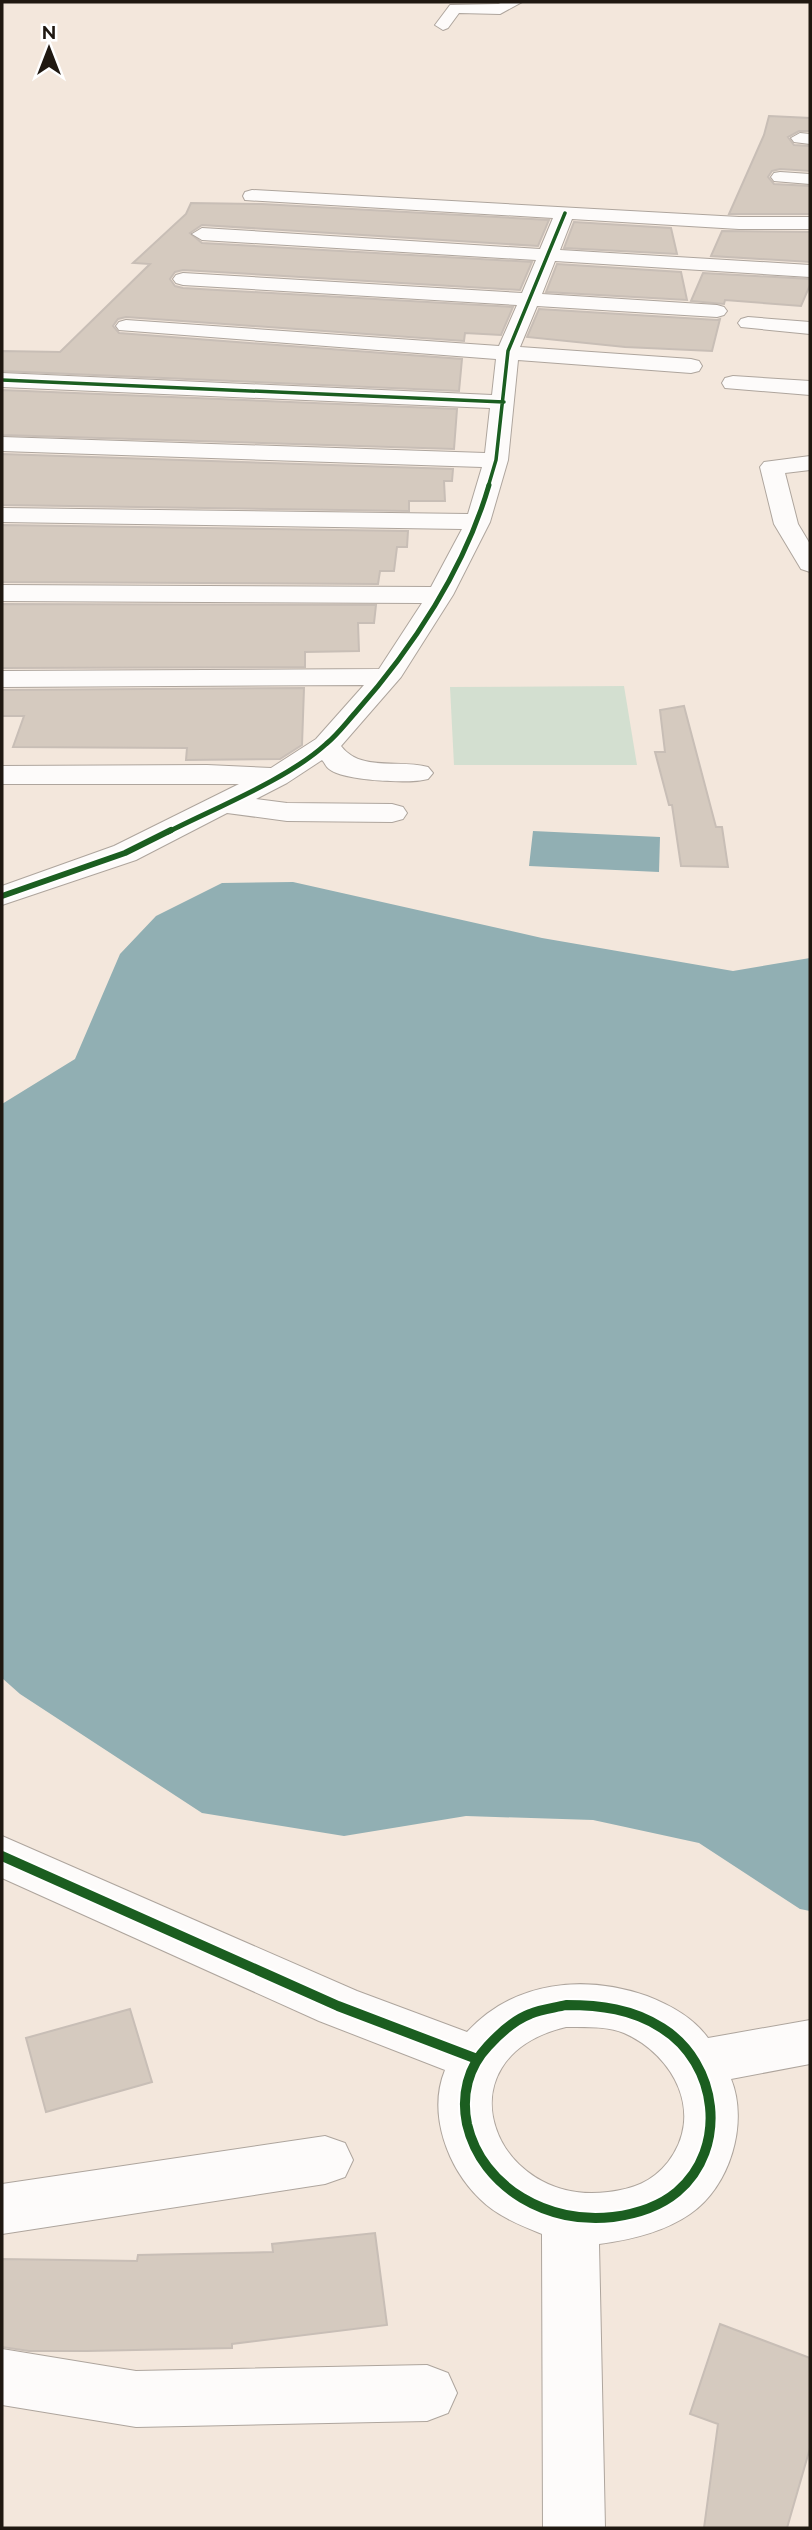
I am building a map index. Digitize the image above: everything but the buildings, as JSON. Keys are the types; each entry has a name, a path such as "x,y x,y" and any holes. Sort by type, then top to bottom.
{"street":[{"path":"443,25 456,8 500,9 515,2"},
{"path":"780,177 810,179"},
{"path":"252,196 739,223 810,223"},
{"path":"2,896 125,853 277,777 326,745 387,677 440,595 478,522 496,460 508,351 565,213"},
{"path":"202,234 810,271"},
{"path":"183,279 717,311"},
{"path":"748,323 810,328"},
{"path":"126,326 691,366"},
{"path":"2,380 504,402"},
{"path":"733,383 810,388"},
{"path":"2,444 496,460"},
{"path":"810,463 772,467 798,524 810,564"},
{"path":"2,515 478,522"},
{"path":"2,593 440,595"},
{"path":"2,679 387,677"},
{"path":"326,745 340,764 368,771 418,773"},
{"path":"2,775 207,774 277,777"},
{"path":"224,804 286,812 392,813"},
{"path":"2,1856 338,2006 477,2059"},
{"path":"566,2006 604,2006 641,2016 673,2036 697,2063 711,2095 713,2129 702,2162 680,2189 649,2209 611,2219 570,2218 534,2206 503,2186 481,2160 467,2130 464,2098 468,2078 477,2059 499,2033 529,2015 566,2006"},
{"path":"697,2063 810,2042"},
{"path":"2,2209 325,2160"},
{"path":"570,2218 575,2528"},
{"path":"2,2377 136,2399 427,2393"}],"green space":[{"path":"624,686 637,765 454,765 450,687"}],"water":[{"path":"533,831 660,837 659,872 529,866"},
{"path":"293,882 542,938 733,971 810,958 810,1911 800,1909 699,1843 593,1820 466,1816 344,1836 202,1813 20,1694 2,1678 2,1104 75,1059 120,954 156,916 222,883"}],"cycle path":[{"path":"2,896 125,853 277,777 326,745 387,677 440,595 478,522 496,460 508,351 565,213"},
{"path":"2,380 504,402"},
{"path":"2,1856 338,2006 477,2059"},
{"path":"566,2005 603,2007 639,2016 664,2029 684,2046 699,2067 708,2091 712,2116 709,2141 699,2165 681,2188 655,2205 625,2215 599,2219 572,2217 546,2210 522,2199 501,2183 483,2163 471,2140 465,2114 465,2097 470,2072 479,2057 499,2034 523,2017 566,2005"}]}
